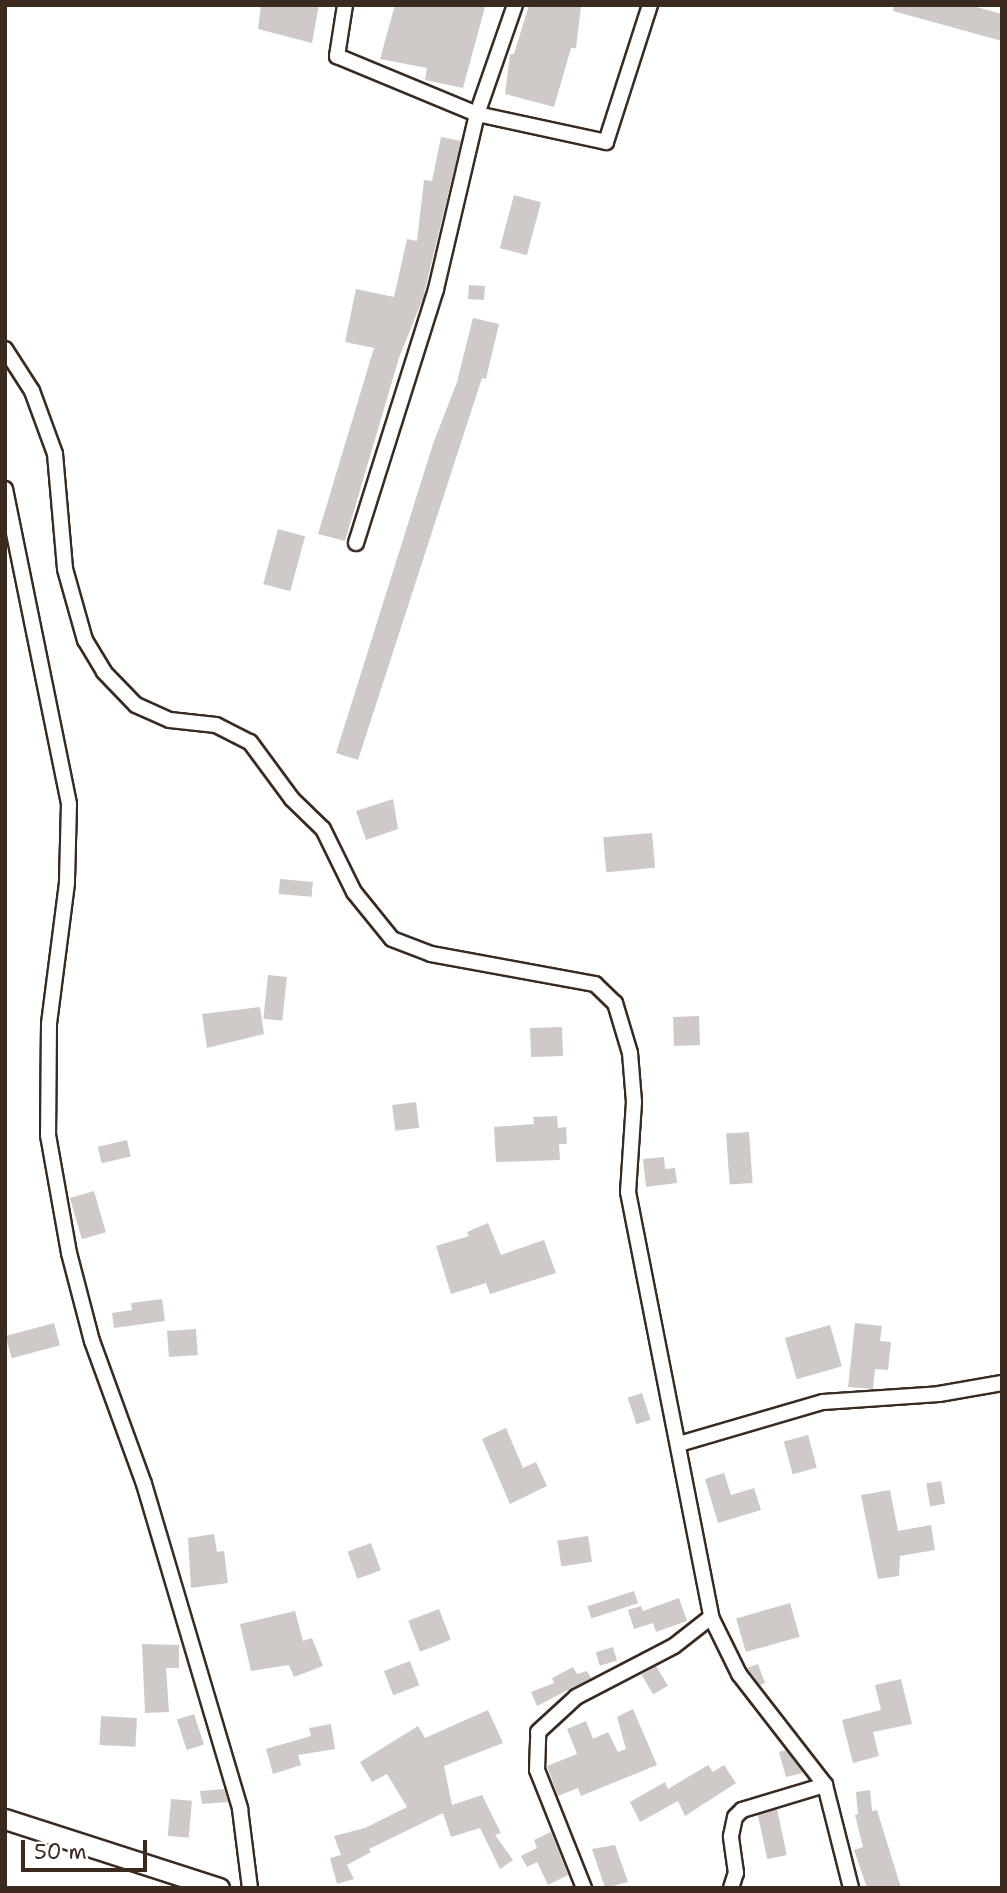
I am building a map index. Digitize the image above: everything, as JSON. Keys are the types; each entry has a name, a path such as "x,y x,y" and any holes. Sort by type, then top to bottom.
{"street":[{"path":"345,5 337,56 477,114 606,142 650,5"},
{"path":"356,543 436,289 477,114 515,5"},
{"path":"5,349 32,391 55,454 65,569 85,640 104,672 136,705 170,720 216,725 250,742 292,799 323,829 354,892 392,939 431,954 595,984 615,1003 630,1053 634,1102 628,1192 712,1617 739,1674 825,1785 850,1888"},
{"path":"5,489 69,804 67,883 50,1024 48,1135 69,1253 92,1341 144,1484 240,1809 250,1888"},
{"path":"679,1444 811,1404 939,1394 1002,1383"},
{"path":"584,1888 537,1770 538,1732 576,1697 674,1646 712,1617"},
{"path":"731,1888 736,1874 732,1836 735,1817 742,1810 825,1785"},
{"path":"5,1819 219,1888"}],"building":[{"path":"261,5 319,5 312,43 258,29"},
{"path":"395,5 485,7 463,88 425,80 427,68 380,59"},
{"path":"529,5 581,7 576,48 571,48 554,107 505,94 510,54 514,54"},
{"path":"894,5 969,5 1002,14 1002,41 893,11"},
{"path":"441,137 461,141 423,298 399,358 345,541 318,534 374,348 345,342 356,289 394,297 407,239 417,241 424,180 432,181"},
{"path":"514,195 541,202 527,255 500,248"},
{"path":"469,285 485,286 484,300 468,299"},
{"path":"473,318 499,324 486,379 482,378 358,760 336,753 433,444 457,382"},
{"path":"278,529 305,536 290,591 263,584"},
{"path":"393,799 398,829 366,840 356,811"},
{"path":"652,833 655,868 606,872 603,837"},
{"path":"280,879 313,882 312,897 279,894"},
{"path":"268,975 287,977 282,1021 263,1019"},
{"path":"260,1007 264,1034 207,1048 202,1014"},
{"path":"699,1016 700,1045 674,1046 673,1017"},
{"path":"562,1027 563,1056 531,1057 530,1028"},
{"path":"416,1102 419,1128 395,1131 392,1105"},
{"path":"557,1116 558,1128 566,1127 567,1144 559,1144 560,1160 496,1162 494,1127 534,1124 533,1117"},
{"path":"749,1132 753,1183 730,1184 726,1134"},
{"path":"127,1140 131,1157 102,1163 98,1147"},
{"path":"664,1157 665,1169 675,1168 677,1183 646,1187 643,1159"},
{"path":"94,1191 106,1232 82,1239 70,1198"},
{"path":"488,1223 501,1255 544,1240 556,1273 490,1294 486,1283 451,1294 436,1246 469,1236 467,1232"},
{"path":"162,1299 165,1321 114,1328 112,1313 132,1310 131,1303"},
{"path":"54,1323 60,1345 12,1358 6,1336"},
{"path":"855,1323 882,1326 880,1341 891,1342 888,1370 875,1369 873,1389 848,1387"},
{"path":"830,1325 842,1366 797,1379 785,1338"},
{"path":"196,1329 198,1355 169,1357 167,1331"},
{"path":"642,1393 651,1420 636,1424 628,1398"},
{"path":"506,1428 523,1468 536,1462 547,1486 510,1504 482,1439"},
{"path":"808,1435 817,1468 793,1474 784,1441"},
{"path":"724,1473 731,1495 754,1488 761,1510 718,1523 705,1479"},
{"path":"941,1481 945,1504 930,1506 926,1484"},
{"path":"890,1490 898,1531 931,1525 935,1550 900,1556 899,1576 878,1579 861,1495"},
{"path":"214,1534 217,1552 224,1551 228,1583 191,1588 188,1538"},
{"path":"588,1536 592,1562 561,1567 557,1541"},
{"path":"371,1543 381,1570 357,1579 348,1552"},
{"path":"634,1591 638,1603 591,1619 587,1606"},
{"path":"679,1598 687,1621 656,1632 653,1623 634,1629 628,1610 641,1606 643,1611"},
{"path":"790,1603 800,1637 746,1652 736,1618"},
{"path":"439,1609 451,1640 420,1652 408,1621"},
{"path":"295,1611 303,1641 312,1638 323,1666 294,1677 289,1665 251,1671 240,1624"},
{"path":"142,1644 179,1645 179,1668 166,1668 169,1712 145,1713"},
{"path":"613,1647 617,1660 600,1666 596,1652"},
{"path":"410,1661 419,1685 393,1695 384,1671"},
{"path":"758,1664 765,1683 760,1685 747,1668"},
{"path":"656,1666 668,1686 653,1694 641,1675"},
{"path":"573,1667 577,1674 587,1671 591,1678 537,1706 531,1692 554,1683 552,1678"},
{"path":"901,1679 912,1724 873,1732 879,1756 853,1763 842,1720 881,1710 875,1685"},
{"path":"633,1709 657,1765 581,1796 578,1788 558,1796 547,1766 577,1754 567,1729 586,1721 593,1739 608,1732 618,1752 626,1749 617,1717"},
{"path":"488,1710 503,1743 444,1766 452,1805 482,1795 501,1833 495,1835 513,1860 500,1869 480,1828 451,1837 443,1813 369,1849 371,1852 347,1865 354,1879 337,1884 330,1858 341,1855 334,1836 365,1828 407,1807 387,1774 372,1782 360,1762 418,1726 425,1738"},
{"path":"194,1714 204,1744 187,1750 177,1720"},
{"path":"101,1716 137,1718 135,1747 99,1745"},
{"path":"331,1724 335,1749 298,1755 301,1765 273,1774 266,1749 311,1736 309,1728"},
{"path":"786,1750 803,1773 786,1777 779,1752"},
{"path":"708,1765 713,1772 724,1765 736,1783 685,1816 678,1801 640,1822 630,1802 665,1782 668,1789"},
{"path":"224,1789 228,1802 202,1804 200,1791"},
{"path":"870,1790 872,1811 877,1810 901,1888 867,1888 854,1850 863,1847 855,1815 858,1814 856,1792"},
{"path":"171,1799 192,1801 189,1838 168,1836"},
{"path":"777,1809 787,1855 767,1859 757,1813"},
{"path":"551,1832 568,1875 548,1885 537,1862 527,1867 521,1856 537,1848 534,1840"},
{"path":"615,1845 628,1882 605,1888 592,1849"}]}
